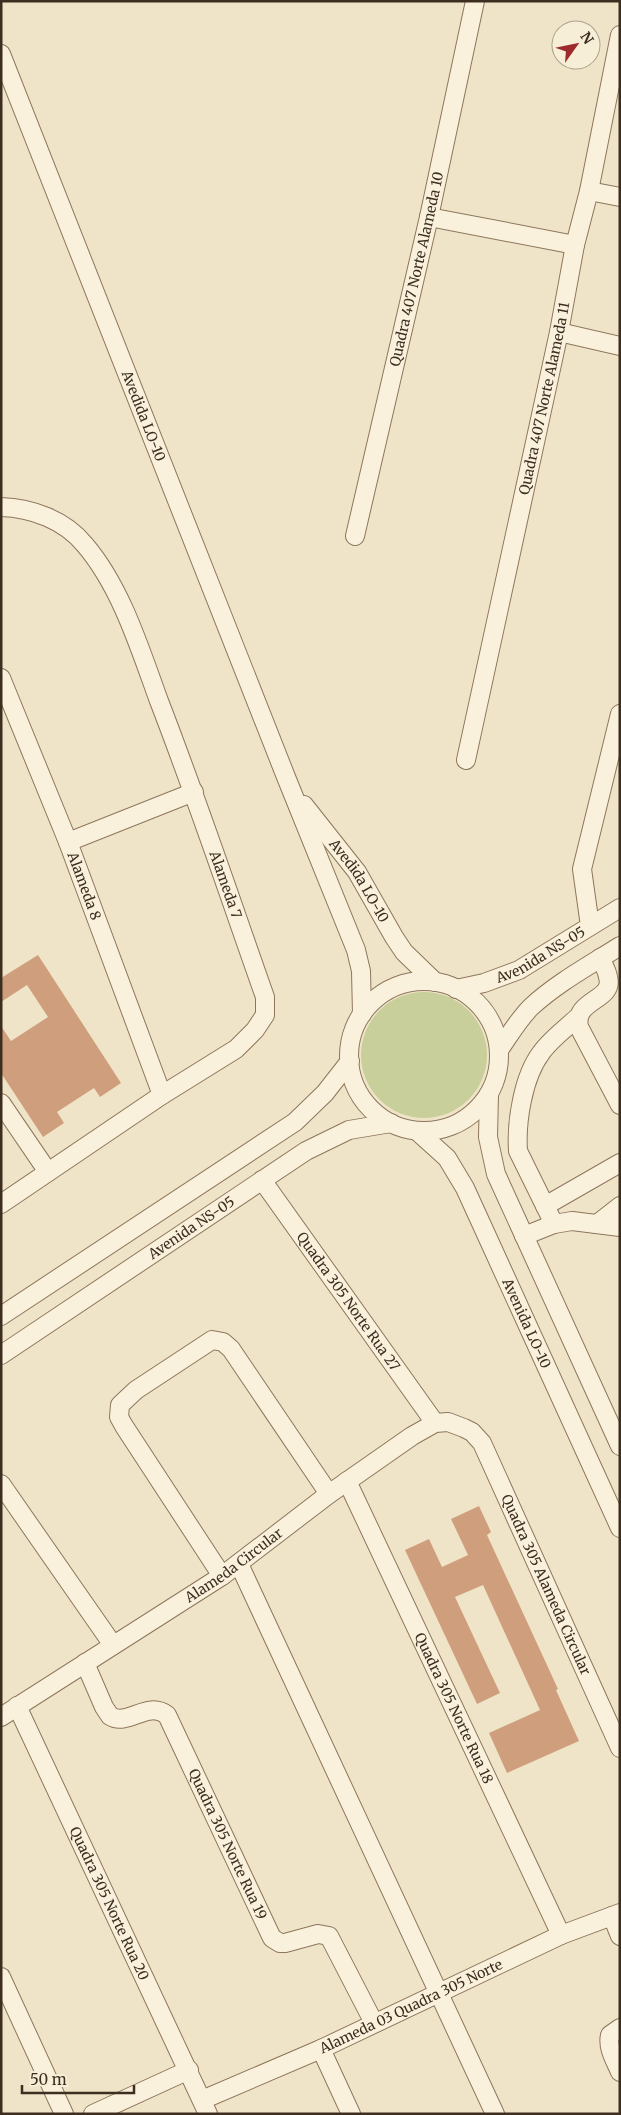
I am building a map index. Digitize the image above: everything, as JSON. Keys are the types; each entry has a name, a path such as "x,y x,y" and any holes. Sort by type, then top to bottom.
{"street":[{"name":"Quadra 407 Norte Alameda 10","path":"355,536 429,217 475,1"},
{"name":"Quadra 407 Norte Alameda 11","path":"466,760 559,332 575,245 589,191 619,43"},
{"name":"Avedida LO-10","path":"1,54 358,956 362,986 362,1014"},
{"path":"589,191 620,197"},
{"path":"429,217 575,245"},
{"path":"559,332 620,346"},
{"name":"Alameda 7","path":"1,507 18,508 46,516 84,543 104,570 133,632 194,792 265,997 265,1015 255,1030 236,1049 162,1095 1,1204"},
{"name":"Alameda 8","path":"1,678 68,842 162,1095"},
{"path":"590,926 582,869 620,714"},
{"name":"Avedida LO-10","path":"286,777 305,807 343,853 365,884 399,945 435,982"},
{"path":"68,842 194,792"},
{"name":"Avenida NS-05","path":"456,989 484,984 513,973 531,964 620,908"},
{"name":"Avenida NS-05","path":"499,1050 515,1026 531,1008 600,958 620,946"},
{"path":"554,1224 518,1151 524,1091 539,1055 577,1018 581,1010 602,996 608,986 609,978 600,958"},
{"name":"Avenida NS-05","path":"435,982 456,989 474,1000 484,1011 494,1030 499,1050 497,1072 490,1094 475,1112 455,1125 433,1131 417,1131 391,1123 377,1114 364,1101 353,1079 350,1060 352,1036 362,1014 379,996 394,988 410,983 435,982"},
{"path":"577,1018 579,1027 620,1105"},
{"path":"1,1316 295,1122 325,1093 350,1060"},
{"path":"490,1094 487,1126 492,1162 496,1174 620,1446"},
{"path":"1,1103 48,1172"},
{"name":"Avenida NS-05","path":"1,1355 306,1151 338,1134 358,1128 391,1123"},
{"name":"Avenida LO-10","path":"417,1131 447,1158 465,1188 620,1528"},
{"path":"545,1206 620,1163"},
{"name":"Quadra 305 Norte Rua 27","path":"262,1180 435,1423"},
{"path":"597,1224 620,1206"},
{"path":"524,1236 554,1224 572,1221 620,1227"},
{"path":"222,1576 124,1426 120,1417 120,1405 136,1390 212,1340 223,1342 231,1349 329,1494"},
{"name":"Quadra 305 Alameda Circular","path":"435,1423 448,1422 464,1428 472,1432 482,1443 620,1748"},
{"name":"Alameda Circular","path":"6,1713 222,1576 347,1481 412,1436 435,1423"},
{"name":"Quadra 305 Norte Rua 18","path":"347,1481 561,1935"},
{"path":"1,1484 113,1644"},
{"path":"239,1564 440,1992 495,2114"},
{"name":"Quadra 305 Norte Rua 19","path":"85,1663 104,1707 110,1716 121,1719 154,1709 167,1715 272,1938 280,1943 285,1943 318,1934 329,1936 374,2023"},
{"name":"Quadra 305 Norte Rua 20","path":"6,1713 188,2070 205,2107"},
{"path":"616,1914 620,1936"},
{"name":"Alameda 03 Quadra 305 Norte","path":"205,2107 374,2023 561,1935 616,1914"},
{"path":"1,1977 64,2114"},
{"path":"620,2028 610,2035 609,2041 610,2049 620,2072"},
{"path":"321,2049 351,2114"},
{"path":"93,2114 188,2070"}],"green space":[{"path":"424,992 448,997 459,1002 469,1010 477,1020 482,1031 487,1055 482,1079 477,1090 469,1100 459,1108 448,1113 424,1118 400,1113 389,1108 379,1100 371,1090 366,1079 361,1055 366,1031 371,1020 379,1010 389,1002 400,997"}],"building":[{"path":"38,955 121,1083 100,1097 94,1088 57,1112 64,1123 43,1137 1,1073 1,1026 11,1041 48,1017 27,985 1,1002 1,978"},
{"path":"479,1506 491,1532 487,1535 558,1689 556,1690 579,1741 507,1773 489,1733 540,1710 483,1585 455,1597 500,1693 477,1704 405,1550 429,1539 442,1567 468,1555 451,1519"}]}
